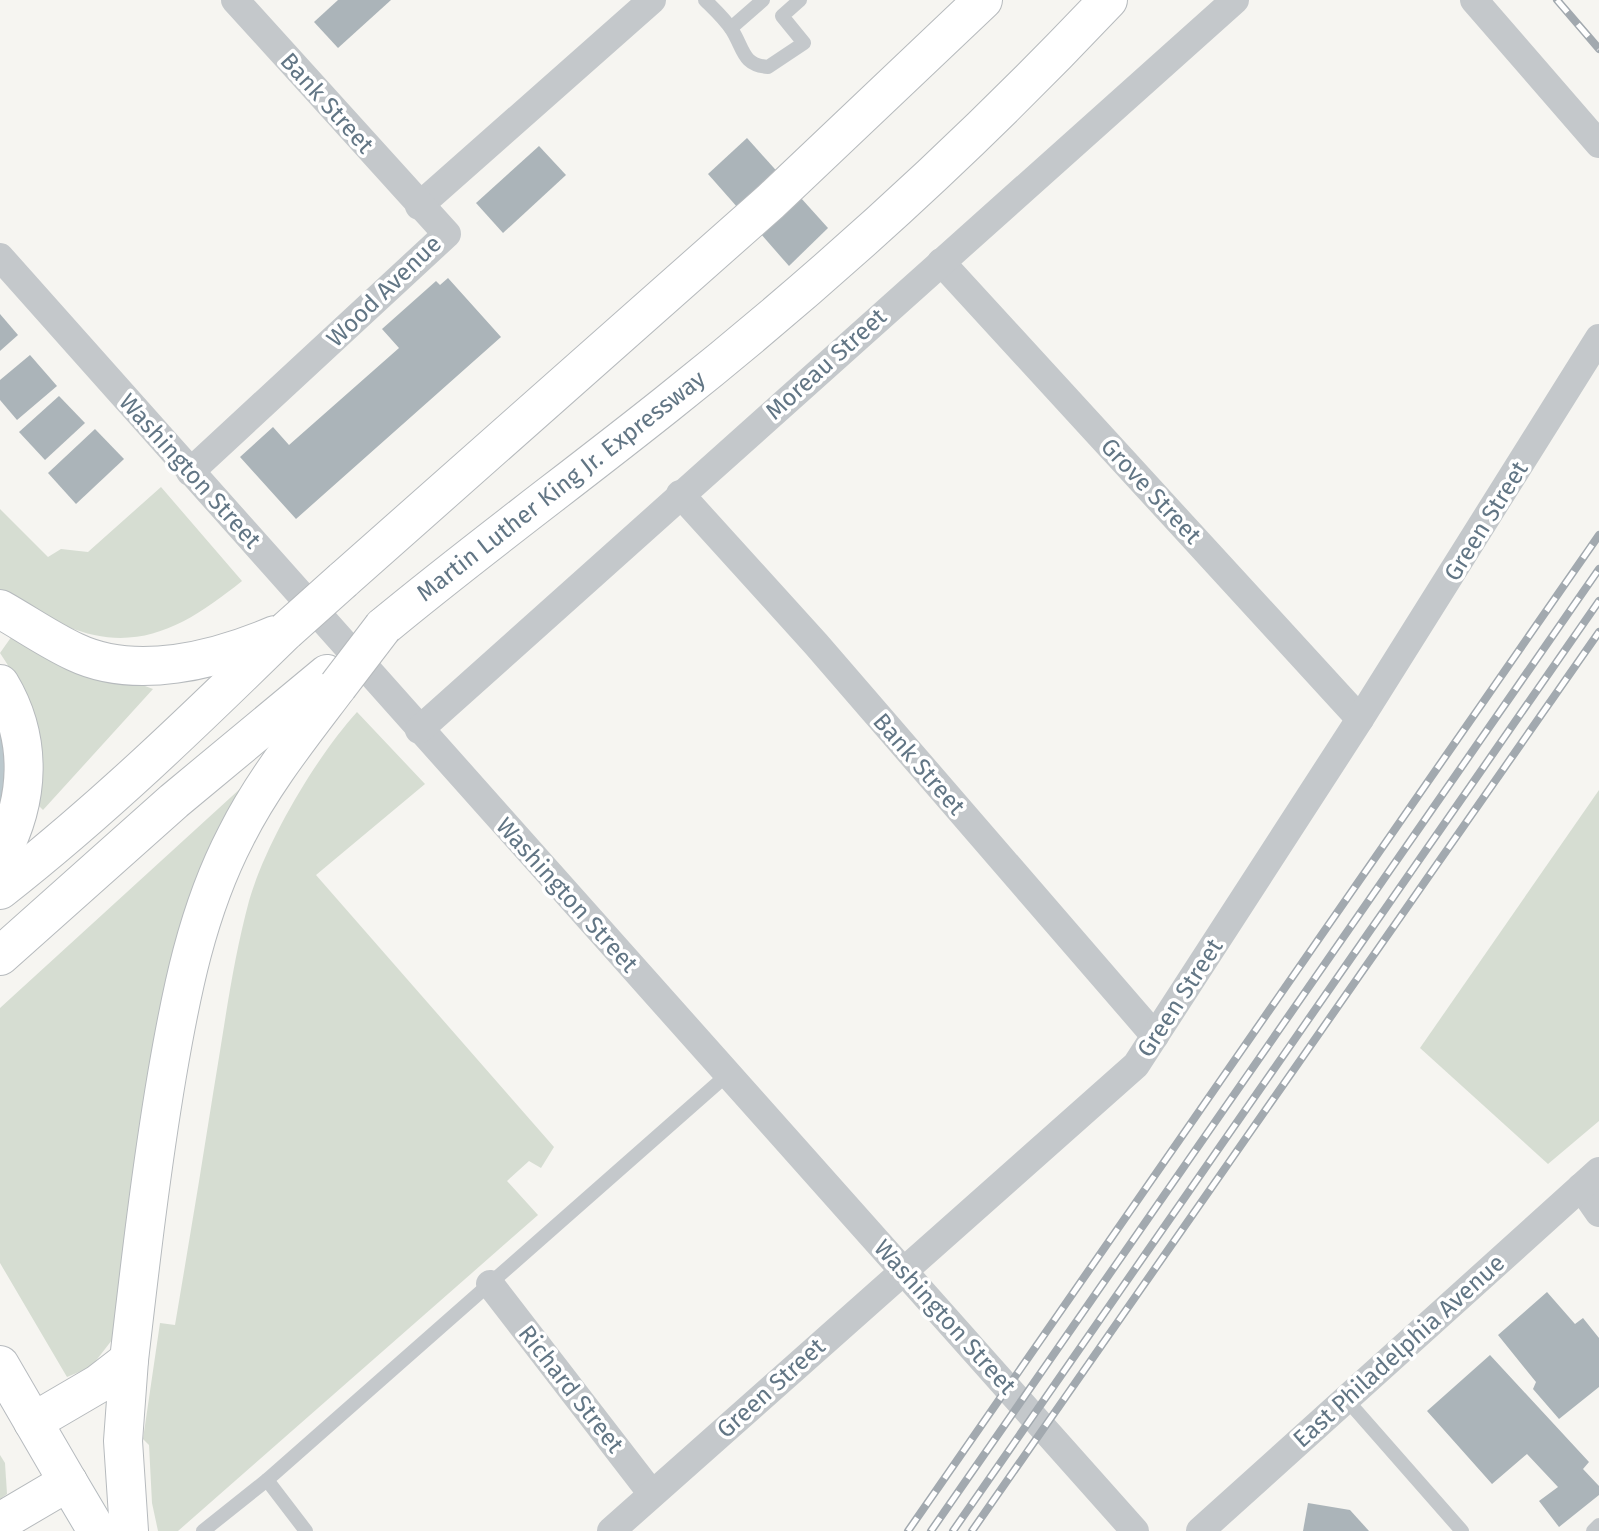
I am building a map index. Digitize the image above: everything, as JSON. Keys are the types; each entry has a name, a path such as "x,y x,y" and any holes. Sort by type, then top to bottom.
{"main road":[{"path":"0,890 62,841 170,745 286,631 770,202 983,0"},
{"name":"Martin Luther King Jr. Expressway","path":"332,680 383,627 499,533 667,405 789,304 989,122 1108,0"},
{"path":"0,609 76,652 121,665 149,665 204,658 286,631"},
{"path":"0,956 174,801 332,680"},
{"path":"129,1531 124,1441 129,1360 150,1174 180,1002 202,917 235,837 259,794 332,680"},
{"path":"0,684 12,704 20,727 25,758 24,786 18,817 0,856"},
{"path":"33,1422 99,1384 129,1360"},
{"path":"0,1365 97,1531"},
{"path":"0,1522 68,1482"}],"street":[{"name":"Bank Street","path":"235,0 419,206"},
{"name":"Wood Avenue","path":"190,472 447,234 419,206 652,0"},
{"name":"Moreau Street","path":"419,730 1235,0"},
{"path":"1474,0 1599,144"},
{"name":"Washington Street","path":"0,257 1135,1531"},
{"name":"Grove Street","path":"941,262 1360,719"},
{"name":"Green Street","path":"611,1531 1136,1065 1360,719 1599,338"},
{"name":"Bank Street","path":"680,494 816,645 1155,1036"},
{"path":"1590,1179 1599,1213"},
{"name":"East Philadelphia Avenue","path":"1200,1531 1590,1179"},
{"name":"Richard Street","path":"490,1284 652,1494"}],"lane":[{"path":"705,0 731,28 745,59 752,65 768,67 804,43 769,0"},
{"path":"731,28 763,0"},
{"path":"782,16 800,0"},
{"path":"203,1531 267,1480 728,1074"},
{"path":"1346,1399 1462,1531"},
{"path":"267,1480 306,1531"},
{"path":"1593,1531 1599,1525"}],"shaded area":[{"path":"161,487 242,581 201,611 160,631 138,637 116,638 66,626 0,589 0,509 48,557 61,549 88,552"},
{"path":"12,636 153,689 43,810 39,806 41,761 36,725 23,691 0,653"},
{"path":"357,712 425,784 316,875 554,1147 541,1168 529,1161 507,1181 538,1215 178,1531 158,1531 152,1503 149,1445 143,1439 160,1323 175,1325 243,925 257,878 280,827 325,752"},
{"path":"0,727 6,767 0,810"},
{"path":"266,765 191,901 112,1340 91,1367 67,1377 0,1263 0,1008"},
{"path":"1599,790 1599,1121 1548,1164 1420,1048"},
{"path":"0,1455 5,1463 7,1494 0,1499"}],"building":[{"path":"338,0 391,0 338,48 314,22"},
{"path":"747,138 828,228 789,266 708,174"},
{"path":"539,146 566,175 503,233 476,203"},
{"path":"448,278 501,337 296,519 240,457 273,427 289,445 399,348 382,329 436,281 440,285"},
{"path":"0,314 18,335 0,351"},
{"path":"30,355 57,386 17,420 0,400 0,380"},
{"path":"59,396 85,423 45,460 19,432"},
{"path":"95,429 124,459 76,504 48,473"},
{"path":"1547,1292 1575,1324 1583,1318 1599,1338 1599,1387 1559,1419 1533,1389 1536,1382 1498,1335"},
{"path":"1490,1355 1589,1462 1583,1469 1599,1486 1599,1495 1559,1527 1539,1501 1558,1487 1527,1454 1492,1484 1427,1411"},
{"path":"1308,1503 1350,1510 1369,1531 1303,1531"}],"railway":[{"path":"1557,0 1599,49"},
{"path":"908,1531 1599,535"},
{"path":"931,1531 1599,569"},
{"path":"953,1531 1599,601"},
{"path":"972,1531 1599,632"}]}
